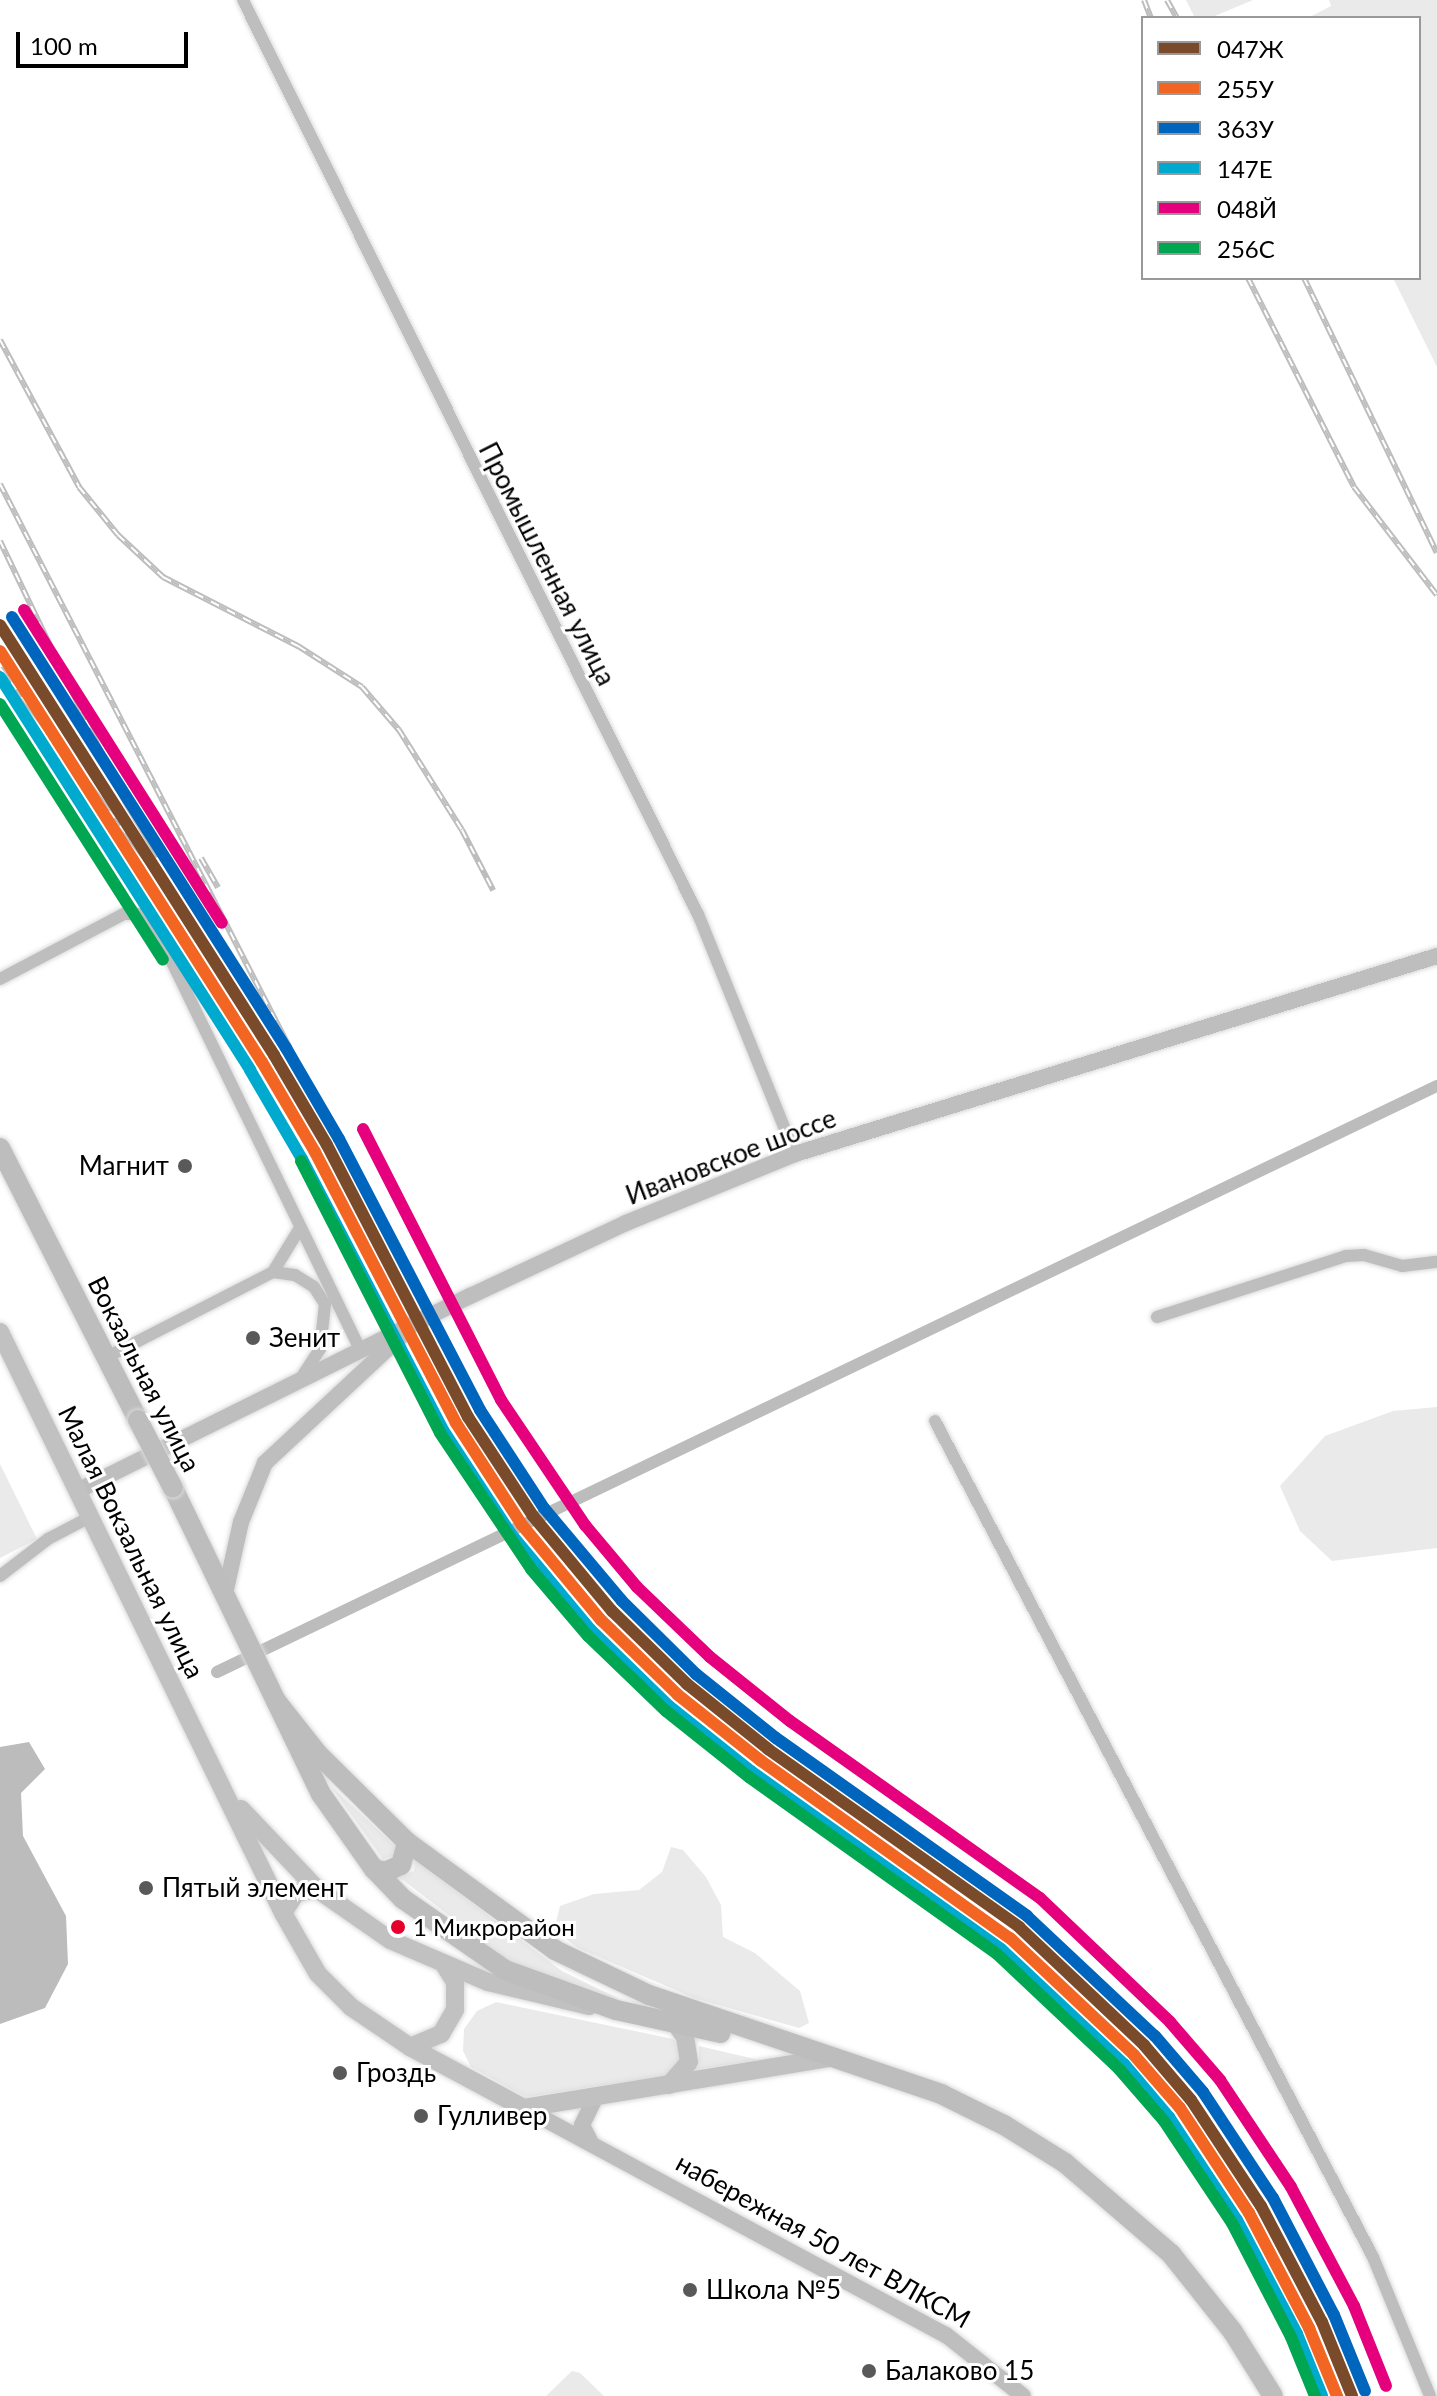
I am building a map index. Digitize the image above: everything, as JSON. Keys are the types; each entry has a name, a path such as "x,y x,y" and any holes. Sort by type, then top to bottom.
{"highway":[{"name":"Вокзальная улица","path":"0,1148 173,1488 276,1701"},
{"path":"276,1701 317,1753 407,1842 555,1950 670,2009 830,2058 970,2107 1092,2184 1189,2275 1273,2396"},
{"path":"276,1701 321,1794 374,1869 466,1948 540,1985 616,2010 670,2009"},
{"path":"374,1869 385,1872 401,1865 407,1842"}],"main road":[{"name":"Малая Вокзальная улица","path":"0,1332 215,1775"},
{"path":"215,1775 250,1821 317,1889 364,1924 445,1966 554,2001 616,2010"},
{"path":"215,1775 283,1913 329,1986 410,2047 524,2108 594,2100 830,2058"},
{"path":"283,1913 296,1893 317,1889"},
{"path":"410,2047 441,2034 455,2010 455,1982 445,1966"},
{"path":"669,2085 689,2062 670,2009"}],"street":[{"name":"Промышленная улица","path":"243,0 698,914 795,1154"},
{"path":"0,979 124,914 141,914 154,925 360,1350"},
{"name":"Ивановское шоссе","path":"77,1491 360,1350 626,1223 795,1154 1437,956"},
{"path":"107,1357 273,1272 300,1228"},
{"path":"1157,1317 1346,1256 1402,1266 1437,1262"},
{"path":"273,1272 305,1281 325,1304 320,1349 299,1381"},
{"path":"225,1594 241,1522 265,1463 412,1326"},
{"path":"935,1421 1373,2257 1430,2396"},
{"path":"0,1576 48,1539 90,1517"},
{"path":"591,2143 582,2125 594,2100"},
{"name":"набережная 50 лет ВЛКСМ","path":"524,2108 946,2335 1023,2396"}],"shaded area":[{"path":"1186,0 1253,0 1215,16 1194,16"},
{"path":"1329,0 1437,0 1437,367 1394,280 1421,280 1421,16 1312,16 1331,6"},
{"path":"1437,1407 1437,1548 1332,1561 1300,1531 1280,1486 1325,1436 1393,1411"},
{"path":"0,1464 37,1539 0,1558"},
{"path":"29,1742 45,1769 21,1793 23,1836 66,1916 68,1964 45,2008 0,2024 0,1747"},
{"path":"330,1785 397,1848 396,1855 383,1859"},
{"path":"671,1847 683,1850 706,1877 721,1905 723,1937 755,1953 800,1991 809,2023 799,2028 694,1998 578,1948 554,1930 560,1906 594,1894 639,1890 662,1872"},
{"path":"415,1860 562,1971 621,2000 515,1966 399,1877 414,1871"},
{"path":"496,2002 673,2039 682,2049 680,2063 669,2075 526,2097 471,2067 463,2051 464,2029 477,2011"},
{"path":"699,2046 759,2060 698,2069"},
{"path":"572,2371 580,2373 604,2396 546,2396"}],"waterway":[{"path":"217,1672 1437,1086"}],"railway":[{"path":"1144,0 1150,16"},
{"path":"1167,0 1176,16"},
{"path":"1249,280 1354,487 1437,595"},
{"path":"1305,280 1437,553"},
{"path":"0,340 79,487 118,535 163,577 298,646 362,687 399,730 462,830 493,890"},
{"path":"0,484 338,1142"},
{"path":"0,541 124,800 158,856"},
{"path":"0,668 159,877"},
{"path":"201,858 218,887"}],"transit line":[{"name":"048Й","path":"24,610 222,923"},
{"name":"363У","path":"12,617 286,1048 339,1139 480,1410 544,1508 622,1601 696,1674 776,1738 1027,1916 1155,2036 1203,2092 1273,2198 1334,2315 1365,2391"},
{"name":"047Ж","path":"0,625 274,1055 327,1145 468,1417 533,1516 612,1611 687,1684 768,1749 1019,1927 1144,2045 1191,2100 1261,2206 1322,2322 1352,2396"},
{"name":"255У","path":"0,651 262,1062 315,1152 456,1423 522,1525 601,1620 678,1695 760,1760 1010,1938 1134,2055 1180,2108 1249,2213 1309,2328 1337,2396"},
{"name":"147Е","path":"0,677 250,1070 302,1159 443,1430 511,1534 590,1629 669,1706 752,1772 1001,1949 1124,2064 1169,2117 1237,2220 1297,2334 1322,2396"},
{"name":"256С","path":"0,704 163,960"},
{"name":"048Й","path":"363,1129 501,1400 585,1525 637,1587 710,1657 790,1721 1040,1898 1170,2022 1220,2080 1291,2187 1354,2306 1386,2386"},
{"name":"256С","path":"301,1161 440,1433 531,1569 588,1636 666,1711 749,1777 997,1954 1119,2069 1164,2121 1232,2223 1291,2337 1315,2396"}],"place":[{"name":"Магнит","path":"185,1166"},
{"name":"Зенит","path":"253,1338"},
{"name":"Пятый элемент","path":"146,1888"},
{"name":"1 Микрорайон","path":"398,1927"},
{"name":"Гроздь","path":"340,2073"},
{"name":"Гулливер","path":"421,2116"},
{"name":"Школа №5","path":"690,2290"},
{"name":"Балаково 15","path":"869,2371"}]}
